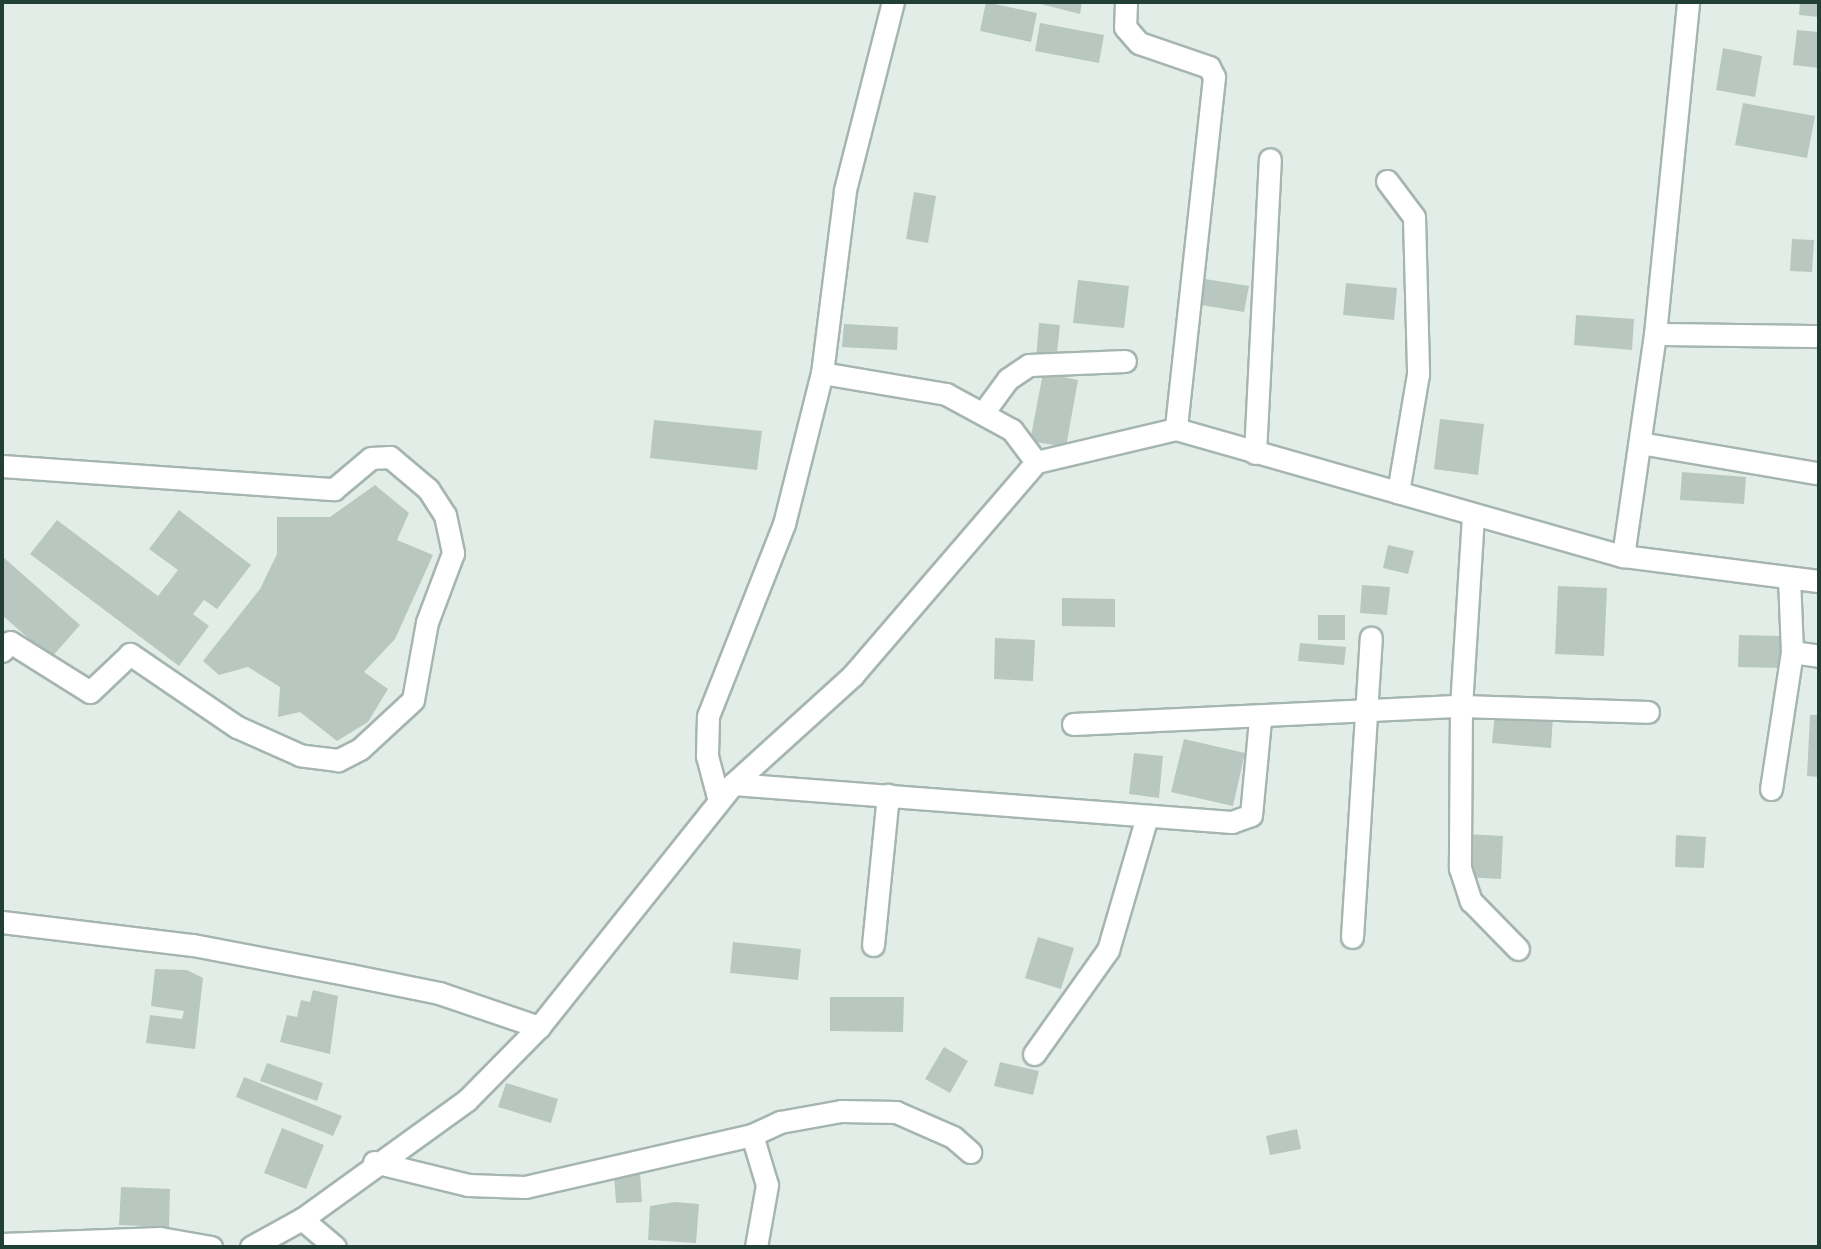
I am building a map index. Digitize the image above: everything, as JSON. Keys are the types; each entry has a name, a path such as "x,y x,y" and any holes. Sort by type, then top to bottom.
{"street":[{"path":"726,793 707,756 708,716 765,582 822,373 845,190 893,2"},
{"path":"1126,2 1125,27 1139,43 1209,67 1214,77 1176,429"},
{"path":"1623,556 1655,334 1688,2"},
{"path":"1255,453 1270,159"},
{"path":"1387,181 1414,217 1418,373 1398,492"},
{"path":"1655,334 1819,336"},
{"path":"983,413 1008,379 1030,365 1125,361"},
{"path":"822,373 946,394 1012,430 1036,462"},
{"path":"251,1247 302,1219 374,1162 467,1100 539,1027 726,793 853,675 1036,462 1176,429 1473,516 1623,556 1819,581"},
{"path":"1640,443 1816,473"},
{"path":"2,466 334,489 372,458 390,457 428,489 445,515 453,553 427,622 425,657 412,700 360,749 338,760 300,755 237,727 130,654 90,692 10,642 2,651"},
{"path":"1473,516 1461,706 1462,886 1518,949"},
{"path":"1771,789 1792,652 1789,578"},
{"path":"1352,937 1371,638"},
{"path":"1792,652 1819,656"},
{"path":"1073,724 1260,719 1461,706 1648,712"},
{"path":"726,793 888,795 1231,822 1251,815 1260,719"},
{"path":"873,945 888,795"},
{"path":"1034,1054 1108,950 1147,817"},
{"path":"2,922 193,945 376,980 439,993 539,1027"},
{"path":"374,1162 468,1185 525,1187 752,1135 780,1122 841,1111 896,1112 953,1137 970,1152"},
{"path":"752,1135 767,1185 756,1247"},
{"path":"302,1219 335,1247"},
{"path":"2,1244 160,1237 211,1247"}],"building":[{"path":"986,2 1037,13 1031,42 980,31"},
{"path":"1033,2 1082,2 1080,14"},
{"path":"1800,2 1819,2 1819,17 1799,15"},
{"path":"1040,23 1104,35 1099,63 1035,51"},
{"path":"1797,30 1819,32 1819,68 1793,65"},
{"path":"1723,48 1762,56 1755,97 1716,90"},
{"path":"1743,103 1815,116 1807,158 1735,145"},
{"path":"914,192 936,196 928,243 906,239"},
{"path":"1792,239 1814,240 1812,272 1790,271"},
{"path":"1205,279 1249,286 1244,312 1201,305"},
{"path":"1078,280 1129,286 1124,328 1073,323"},
{"path":"1346,283 1397,288 1394,320 1343,315"},
{"path":"1576,315 1634,319 1632,350 1574,345"},
{"path":"1039,323 1060,325 1056,361 1036,359"},
{"path":"844,324 898,327 897,350 842,347"},
{"path":"1043,373 1078,380 1066,447 1030,441"},
{"path":"1440,419 1484,424 1478,475 1434,469"},
{"path":"654,420 762,431 757,470 650,458"},
{"path":"1682,472 1746,477 1744,504 1680,500"},
{"path":"375,485 409,513 397,540 433,555 395,639 364,672 388,689 368,722 337,741 300,712 278,717 280,687 248,667 219,675 203,661 260,589 277,554 277,517 330,517"},
{"path":"179,510 251,565 217,609 204,600 193,614 209,626 179,666 30,554 57,520 158,596 178,570 149,549"},
{"path":"1388,545 1414,551 1408,574 1383,568"},
{"path":"2,556 80,625 51,658 2,615"},
{"path":"1362,585 1390,587 1387,615 1360,613"},
{"path":"1558,586 1607,588 1604,656 1555,654"},
{"path":"1062,598 1115,599 1115,627 1062,626"},
{"path":"1318,615 1345,615 1345,640 1318,640"},
{"path":"1739,635 1781,636 1780,668 1738,667"},
{"path":"995,638 1035,640 1033,681 994,679"},
{"path":"1300,643 1346,647 1344,665 1298,661"},
{"path":"1495,711 1553,716 1551,748 1492,743"},
{"path":"1810,715 1819,715 1819,777 1807,776"},
{"path":"1184,739 1245,753 1233,806 1171,792"},
{"path":"1134,753 1163,756 1159,798 1129,794"},
{"path":"1466,834 1503,836 1501,879 1463,877"},
{"path":"1676,835 1706,837 1704,868 1675,867"},
{"path":"1038,937 1074,948 1061,989 1025,978"},
{"path":"733,942 801,949 798,980 730,973"},
{"path":"155,969 187,970 203,978 195,1049 146,1043 150,1015 182,1019 184,1011 151,1006"},
{"path":"313,990 338,996 330,1054 280,1042 287,1015 297,1017 301,1000 310,1002"},
{"path":"830,997 904,997 903,1032 830,1031"},
{"path":"944,1047 968,1061 950,1093 925,1079"},
{"path":"1000,1062 1039,1071 1033,1095 994,1086"},
{"path":"267,1063 323,1083 317,1101 260,1081"},
{"path":"244,1077 342,1116 333,1136 236,1097"},
{"path":"506,1083 558,1099 551,1123 498,1107"},
{"path":"282,1128 324,1145 306,1189 264,1173"},
{"path":"1297,1129 1301,1149 1270,1155 1266,1136"},
{"path":"640,1172 642,1202 616,1203 614,1174"},
{"path":"121,1187 170,1189 169,1227 119,1225"},
{"path":"675,1202 699,1204 696,1243 648,1240 650,1206"}]}
